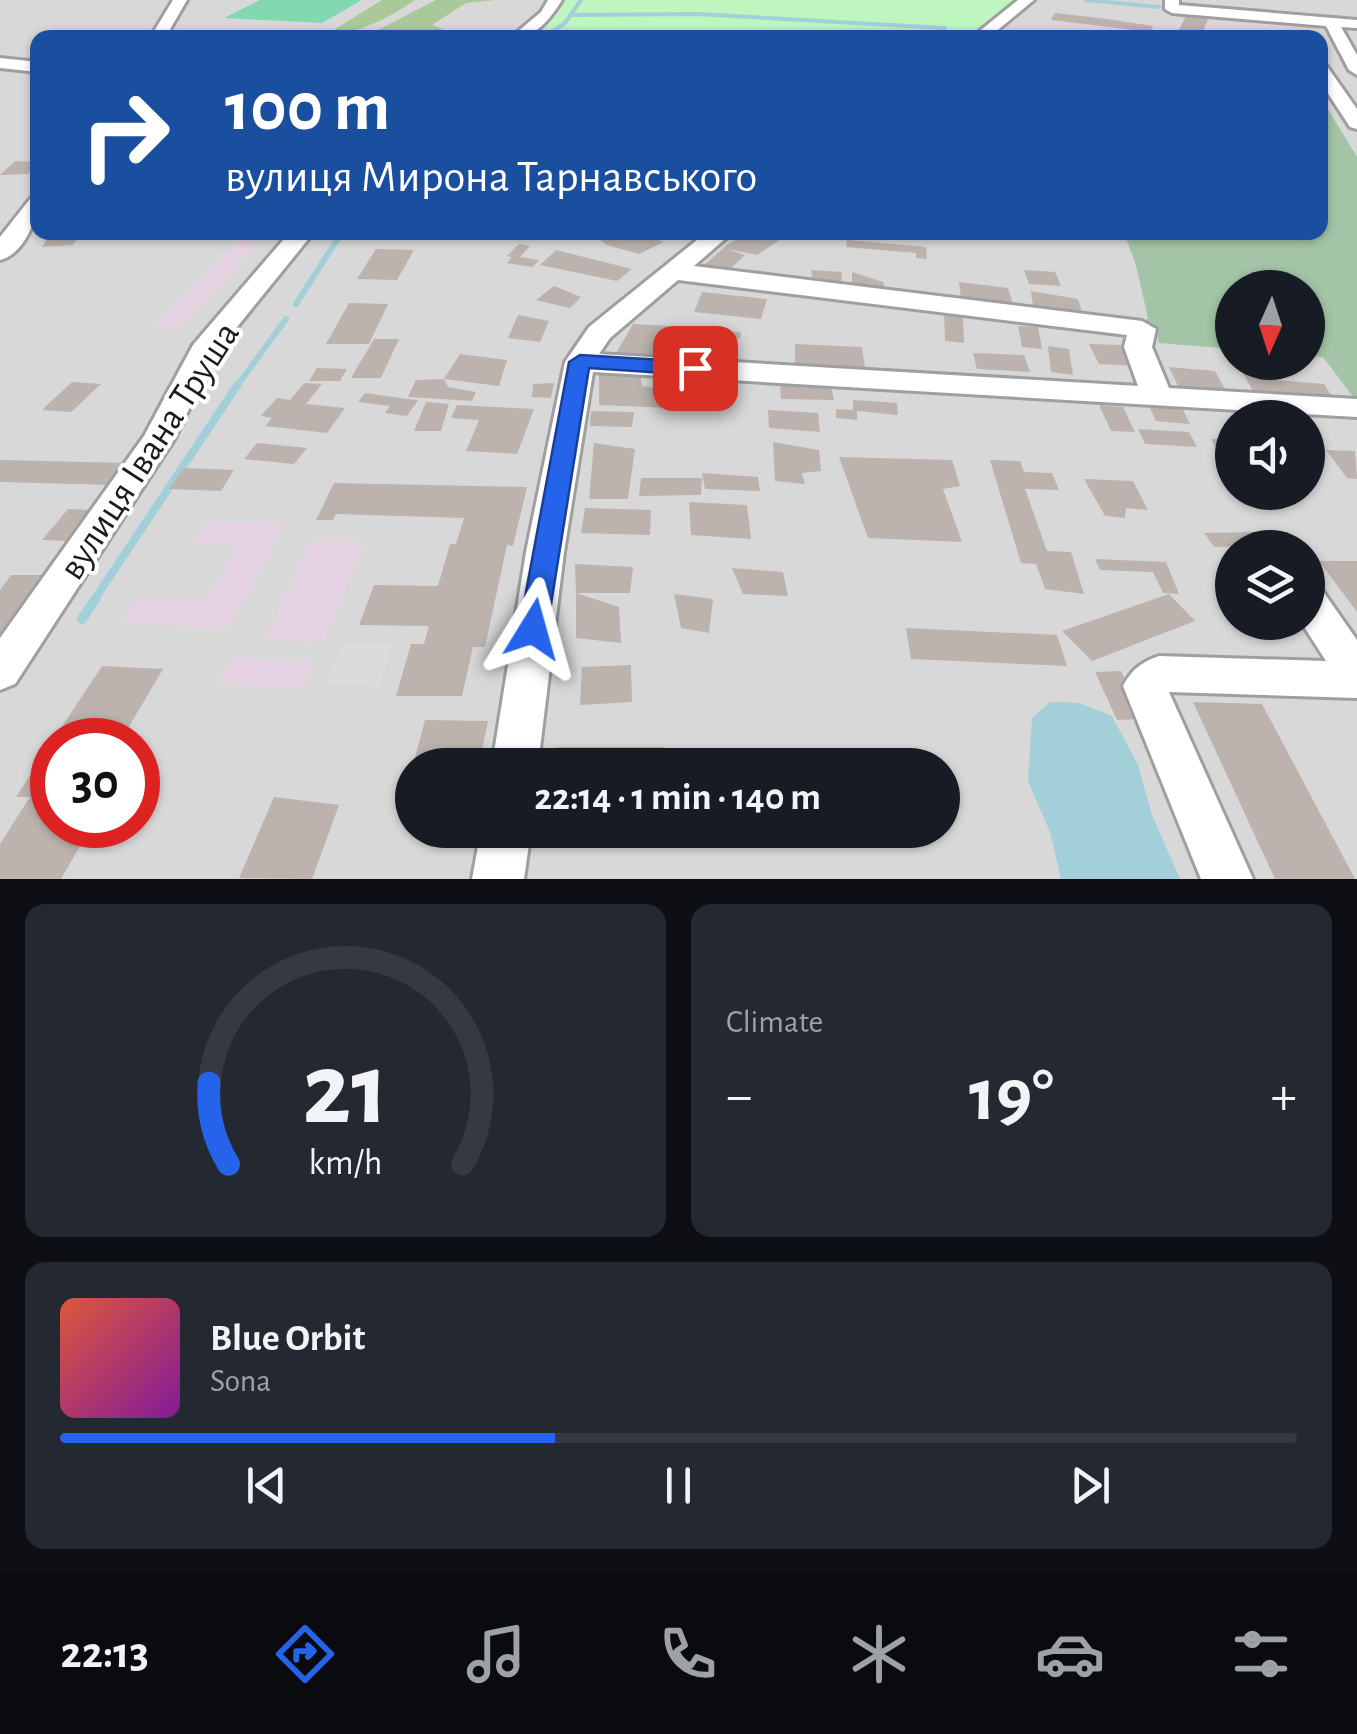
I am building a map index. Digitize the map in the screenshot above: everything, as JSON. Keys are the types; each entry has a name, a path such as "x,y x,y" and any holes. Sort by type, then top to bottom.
{"street":[{"path":"161,30 180,0"},
{"path":"527,30 546,15 555,0"},
{"path":"988,30 1027,0"},
{"path":"1172,0 1172,9 1298,30 1357,24"},
{"path":"1294,0 1298,30"},
{"path":"1332,24 1355,71"},
{"path":"0,62 30,66"},
{"path":"1328,69 1355,71"},
{"path":"1328,74 1348,93 1357,124"},
{"path":"0,253 30,214"},
{"name":"вулиця Івана Труша","path":"0,672 158,438 203,351 296,240"},
{"path":"516,748 544,552 580,362 599,333 711,240"},
{"path":"670,271 1142,328 1138,347 1158,396"},
{"path":"580,362 1357,408"},
{"path":"1325,627 1357,677"},
{"path":"1227,879 1145,686 1159,674 1357,677"},
{"path":"498,879 503,848"}],"shaded area":[{"path":"0,0 1357,0 1357,879 0,879"},
{"path":"238,240 260,240 177,329 153,328"},
{"path":"207,522 284,524 229,628 122,624 139,598 207,599 239,545 193,543"},
{"path":"312,540 365,542 323,642 264,641"},
{"path":"342,644 392,645 379,686 326,684"},
{"path":"232,657 313,662 301,688 218,683"}],"green space":[{"path":"260,0 362,0 322,23 224,18"},
{"path":"382,0 415,0 360,29 334,30"},
{"path":"436,0 495,0 466,3 432,25 444,30 378,30"},
{"path":"555,0 1027,0 987,30 528,30"},
{"path":"1328,109 1357,157 1357,402 1325,360 1325,270 1215,270 1215,348 1159,343 1155,328 1142,324 1148,318 1127,240 1328,240"}],"water":[{"path":"1050,702 1079,703 1112,716 1138,765 1152,815 1180,879 1061,879 1050,832 1028,781 1032,718"}],"building":[{"path":"1055,13 1153,26 1152,30 1134,30 1051,20"},
{"path":"1187,14 1209,17 1203,30 1179,30"},
{"path":"15,161 30,162 28,174 0,175"},
{"path":"47,240 76,240 73,245 42,247"},
{"path":"600,240 664,242 639,254"},
{"path":"736,240 780,240 757,255 727,249 745,255 728,271 703,266"},
{"path":"847,240 926,247 927,259 916,258 916,253 846,247"},
{"path":"519,244 530,246 520,257 539,260 533,267 507,263 512,257 507,256"},
{"path":"376,249 414,250 397,280 357,279"},
{"path":"556,250 632,269 617,281 540,265"},
{"path":"811,270 842,272 841,284 813,281"},
{"path":"1024,270 1055,272 1061,286 1029,284"},
{"path":"852,272 883,282 885,290 852,286"},
{"path":"959,282 1008,288 1013,304 961,299"},
{"path":"554,286 581,297 570,308 536,300"},
{"path":"1031,291 1078,299 1082,312 1033,306"},
{"path":"702,292 767,299 761,319 694,312"},
{"path":"349,303 388,304 369,344 326,344"},
{"path":"944,314 963,316 964,343 945,341"},
{"path":"518,315 549,321 540,342 508,338"},
{"path":"633,324 669,326 654,356 616,353"},
{"path":"1018,326 1038,327 1042,349 1022,347"},
{"path":"670,328 741,332 740,339 668,336"},
{"path":"374,339 399,339 381,378 351,378"},
{"path":"795,344 862,347 865,368 795,365"},
{"path":"1089,344 1122,345 1133,366 1099,364"},
{"path":"1048,346 1069,349 1073,375 1051,372"},
{"path":"973,353 1024,355 1030,372 977,369"},
{"path":"460,354 507,360 499,386 444,379"},
{"path":"1169,367 1215,371 1215,380 1220,380 1226,391 1179,388"},
{"path":"317,368 347,369 340,381 309,381"},
{"path":"599,368 640,370 642,386 668,390 669,408 599,405"},
{"path":"444,379 448,387 476,392 472,401 408,397 416,380"},
{"path":"1247,380 1324,384 1334,399 1254,393"},
{"path":"72,382 101,384 71,412 42,410"},
{"path":"830,382 834,400 781,399 780,383"},
{"path":"304,383 322,384 306,404 345,408 327,433 265,426 272,418 261,416 277,398 290,400"},
{"path":"554,383 551,398 532,397 533,384"},
{"path":"365,393 418,400 407,416 385,413 390,406 358,402"},
{"path":"853,400 897,403 898,415 857,411 857,420 836,418 836,409 853,410"},
{"path":"426,402 449,404 441,431 414,431"},
{"path":"1147,402 1180,404 1190,424 1156,421"},
{"path":"457,405 534,409 517,454 466,451 479,420 451,418"},
{"path":"1099,405 1123,407 1135,432 1111,431"},
{"path":"768,410 818,413 820,432 769,428"},
{"path":"591,411 634,412 632,427 590,426"},
{"path":"1138,429 1189,432 1197,447 1145,444"},
{"path":"773,442 819,450 821,471 802,473 805,484 775,481"},
{"path":"257,443 307,448 294,464 244,459"},
{"path":"594,443 635,449 628,499 589,499"},
{"path":"1326,450 1355,451 1357,479 1347,478"},
{"path":"839,457 952,460 960,486 943,489 962,542 868,538"},
{"path":"990,460 1020,461 1024,472 1052,473 1059,490 1025,489 1047,551 1071,552 1084,594 1045,589 1036,564 1021,563"},
{"path":"0,461 130,463 114,485 0,482"},
{"path":"184,468 234,470 221,491 169,489"},
{"path":"702,473 758,477 760,491 705,489"},
{"path":"641,478 702,478 701,495 639,496"},
{"path":"1084,479 1133,481 1148,510 1126,508 1125,518 1105,516"},
{"path":"334,483 527,487 513,546 507,545 485,647 473,647 462,696 396,696 411,644 424,644 429,626 359,625 374,585 438,586 450,544 456,544 464,518 336,514 333,520 316,520"},
{"path":"689,502 747,505 751,539 691,535"},
{"path":"585,508 651,510 650,535 581,533"},
{"path":"68,509 94,510 69,541 42,540"},
{"path":"1204,533 1215,533 1215,547 1214,547"},
{"path":"1095,559 1166,562 1179,594 1163,593 1153,572 1100,570"},
{"path":"1325,561 1357,561 1357,612 1325,569"},
{"path":"575,564 633,567 630,593 576,593"},
{"path":"732,568 783,572 788,596 743,594"},
{"path":"11,575 46,575 0,637 0,590"},
{"path":"576,593 619,607 621,643 576,638"},
{"path":"674,594 713,599 709,633 681,628"},
{"path":"1169,594 1195,621 1092,661 1062,631"},
{"path":"906,628 1057,635 1067,666 911,659"},
{"path":"631,665 632,702 580,705 582,667"},
{"path":"102,666 163,669 134,718 68,718"},
{"path":"1121,671 1144,719 1117,720 1095,672"},
{"path":"1193,702 1262,704 1355,879 1275,879"},
{"path":"425,720 488,721 482,748 418,748"},
{"path":"556,747 664,747 664,748"},
{"path":"30,776 30,797 16,797"},
{"path":"30,797 30,848 79,848 61,879 0,879 0,844"},
{"path":"274,797 339,805 312,879 239,878"}],"waterway":[{"path":"571,15 581,0"},
{"path":"1086,0 1159,7"},
{"path":"571,15 697,14 945,28"},
{"path":"555,30 571,15"},
{"path":"296,304 337,240"},
{"path":"237,386 286,319"},
{"path":"94,600 238,384"},
{"path":"82,619 96,598"}],"route":[{"path":"533,629 580,362 695,368"}]}
